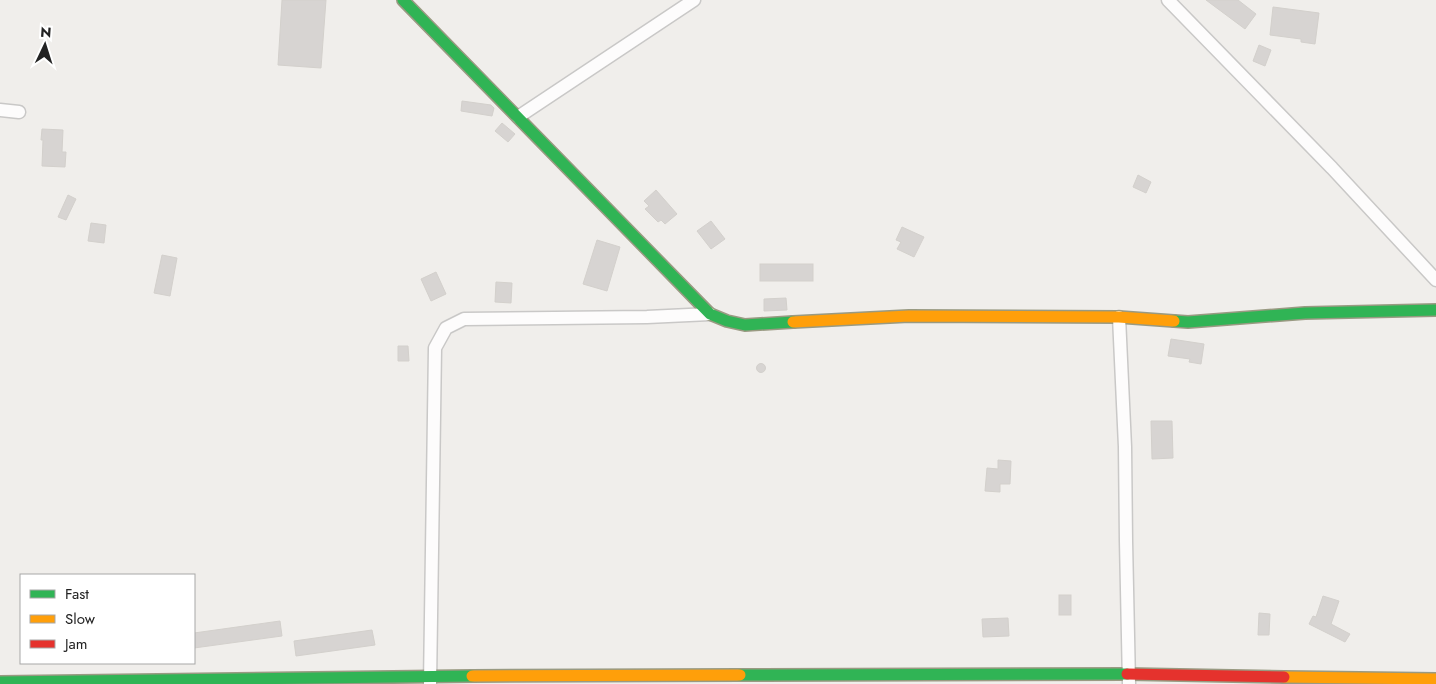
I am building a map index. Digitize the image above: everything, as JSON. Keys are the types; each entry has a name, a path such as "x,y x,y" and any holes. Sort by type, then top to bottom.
{"street":[{"path":"403,0 710,314"},
{"path":"518,117 694,0"},
{"path":"1168,0 1332,168 1436,280"},
{"path":"0,110 19,112"},
{"path":"431,680 435,348 446,328 464,319 647,317 710,314 746,325 909,316 1119,317 1188,322 1305,313 1436,310"},
{"path":"1119,317 1125,447 1129,679"},
{"path":"0,682 1436,679"}],"building":[{"path":"282,0 326,0 321,68 278,65"},
{"path":"1206,0 1238,0 1256,14 1245,29"},
{"path":"1273,7 1319,13 1315,44 1301,42 1301,39 1270,35"},
{"path":"1259,45 1271,50 1265,66 1253,61"},
{"path":"462,101 491,105 494,108 492,116 461,111"},
{"path":"502,123 515,134 508,142 495,131"},
{"path":"42,129 63,130 62,152 66,152 65,167 42,166"},
{"path":"1138,175 1151,182 1146,193 1133,187"},
{"path":"656,190 677,214 665,224 661,220 658,222 645,209 649,206 644,201"},
{"path":"68,195 76,199 66,220 58,217"},
{"path":"711,221 725,239 711,249 697,231"},
{"path":"91,223 106,225 104,243 88,241"},
{"path":"902,227 924,237 914,257 897,249 901,242 896,240"},
{"path":"597,240 620,247 607,291 583,284"},
{"path":"162,255 177,258 170,296 154,293"},
{"path":"760,264 813,264 813,281 760,281"},
{"path":"436,272 446,294 431,301 421,279"},
{"path":"496,282 512,283 511,303 495,302"},
{"path":"786,298 787,310 764,311 764,299"},
{"path":"1171,339 1204,344 1201,364 1189,362 1190,359 1168,356"},
{"path":"398,346 408,346 409,361 398,361"},
{"path":"761,363 766,368 761,373 756,368"},
{"path":"1151,421 1172,421 1173,458 1152,459"},
{"path":"998,460 1011,461 1010,484 1000,484 1000,492 985,491 987,468 998,469"},
{"path":"1059,595 1071,595 1071,615 1059,615"},
{"path":"1323,596 1339,601 1331,624 1350,634 1345,642 1309,624 1313,616 1316,617"},
{"path":"1259,613 1270,614 1269,635 1258,635"},
{"path":"1008,618 1009,636 983,637 982,619"},
{"path":"280,621 282,636 195,648 195,633"},
{"path":"372,630 375,645 296,656 294,641"}],"traffic: fast":[{"path":"403,0 710,314 727,321 745,325 793,322"},
{"path":"1174,321 1188,322 1305,313 1436,310"},
{"path":"740,675 1127,674"},
{"path":"0,682 472,676"}],"traffic: slow":[{"path":"793,322 909,316 1119,317 1174,321"},
{"path":"472,676 740,675"},
{"path":"1284,677 1436,679"}],"traffic: jam":[{"path":"1127,674 1284,677"}]}
